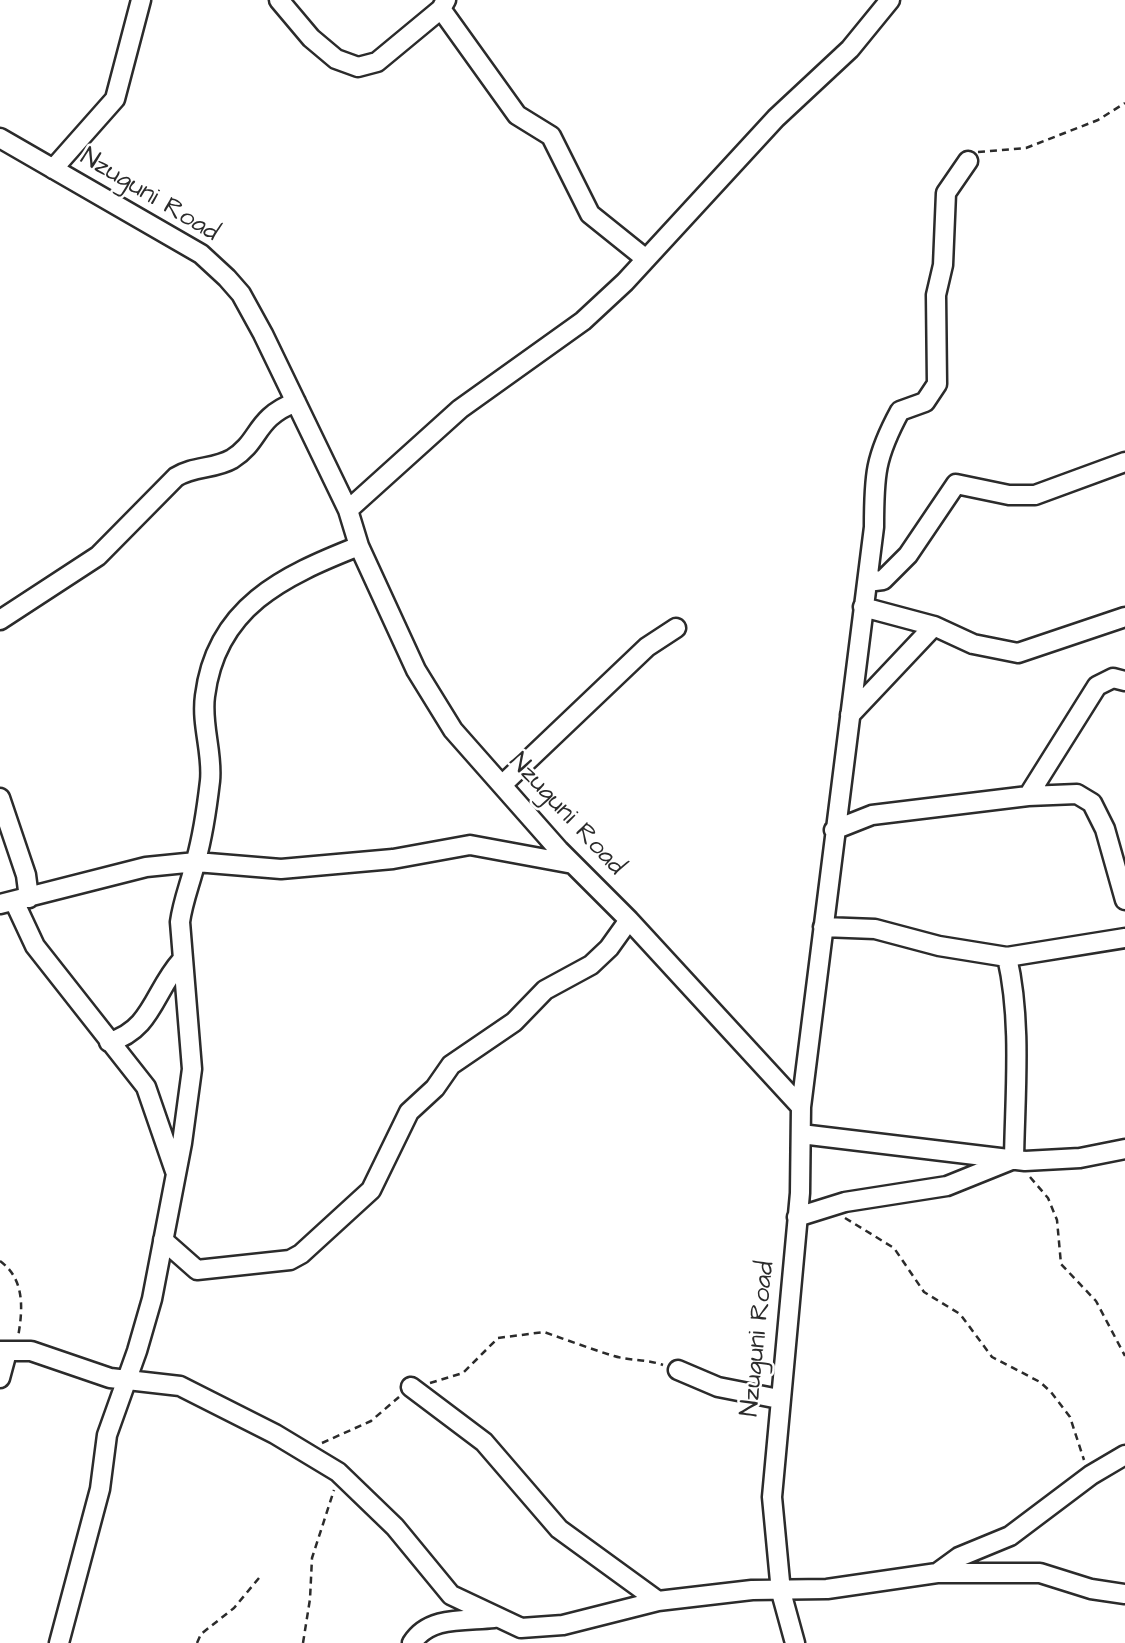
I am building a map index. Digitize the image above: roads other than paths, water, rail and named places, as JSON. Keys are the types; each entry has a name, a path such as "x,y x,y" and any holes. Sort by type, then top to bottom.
{"street":[{"path":"53,169 115,99 141,0"},
{"path":"279,0 311,38 336,60 358,67 377,62 443,5 517,115 551,136 590,214 646,259"},
{"path":"348,510 460,409 583,321 646,259 776,118 850,49 890,0"},
{"name":"Nzuguni Road","path":"0,138 201,254 228,278 258,324 348,510 359,546 416,670 453,730 573,864 629,920 801,1107 797,1217 772,1497 781,1592 795,1643"},
{"path":"801,1107 874,527 874,477 881,447 900,411 925,402 937,384 936,295 943,265 946,193 968,161"},
{"path":"0,620 98,556 176,477 187,470 232,458 267,417 296,402"},
{"path":"867,582 883,580 908,555 953,485 962,484 1009,495 1035,495 1125,462"},
{"path":"59,1643 100,1489 103,1449 128,1380 152,1299 182,1143 192,1069 189,1004 181,961 182,902 196,862 210,778 205,696 216,649 223,634 266,590 359,546"},
{"path":"863,607 934,626 973,644 1018,653 1125,617"},
{"path":"850,715 934,626"},
{"path":"502,785 647,647 676,628"},
{"path":"1028,796 1097,687 1113,678 1125,681"},
{"path":"835,830 872,815 1028,796 1077,794 1092,803 1105,829 1121,866 1125,900"},
{"path":"0,798 26,876 15,901 35,946 146,1087 175,1171"},
{"path":"15,901 146,867 196,862 281,869 393,859 470,845 573,864"},
{"path":"163,1240 192,1268 204,1271 239,1263 295,1258 371,1189 409,1112 435,1088 446,1070 514,1022 545,990 591,965 609,948 629,920"},
{"path":"823,927 875,929 939,946 1007,957 1125,938"},
{"path":"1007,957 1012,977 1016,1077 1014,1159"},
{"path":"108,1042 122,1039 139,1027 181,961"},
{"path":"801,1134 1025,1161 1080,1158 1125,1149"},
{"path":"797,1217 845,1202 947,1186 1014,1159"},
{"path":"0,1378 7,1352 31,1350 110,1378 180,1386 306,1450 338,1472 395,1527 451,1595 526,1635 658,1601 752,1590 781,1592 827,1589 937,1573 1040,1573 1091,1589 1125,1594"},
{"path":"678,1370 718,1387 779,1399"},
{"path":"411,1387 484,1443 559,1529 658,1601"},
{"path":"937,1573 960,1557 1010,1536 1091,1475 1125,1455"},
{"path":"412,1643 418,1633 435,1624 494,1618"}]}
